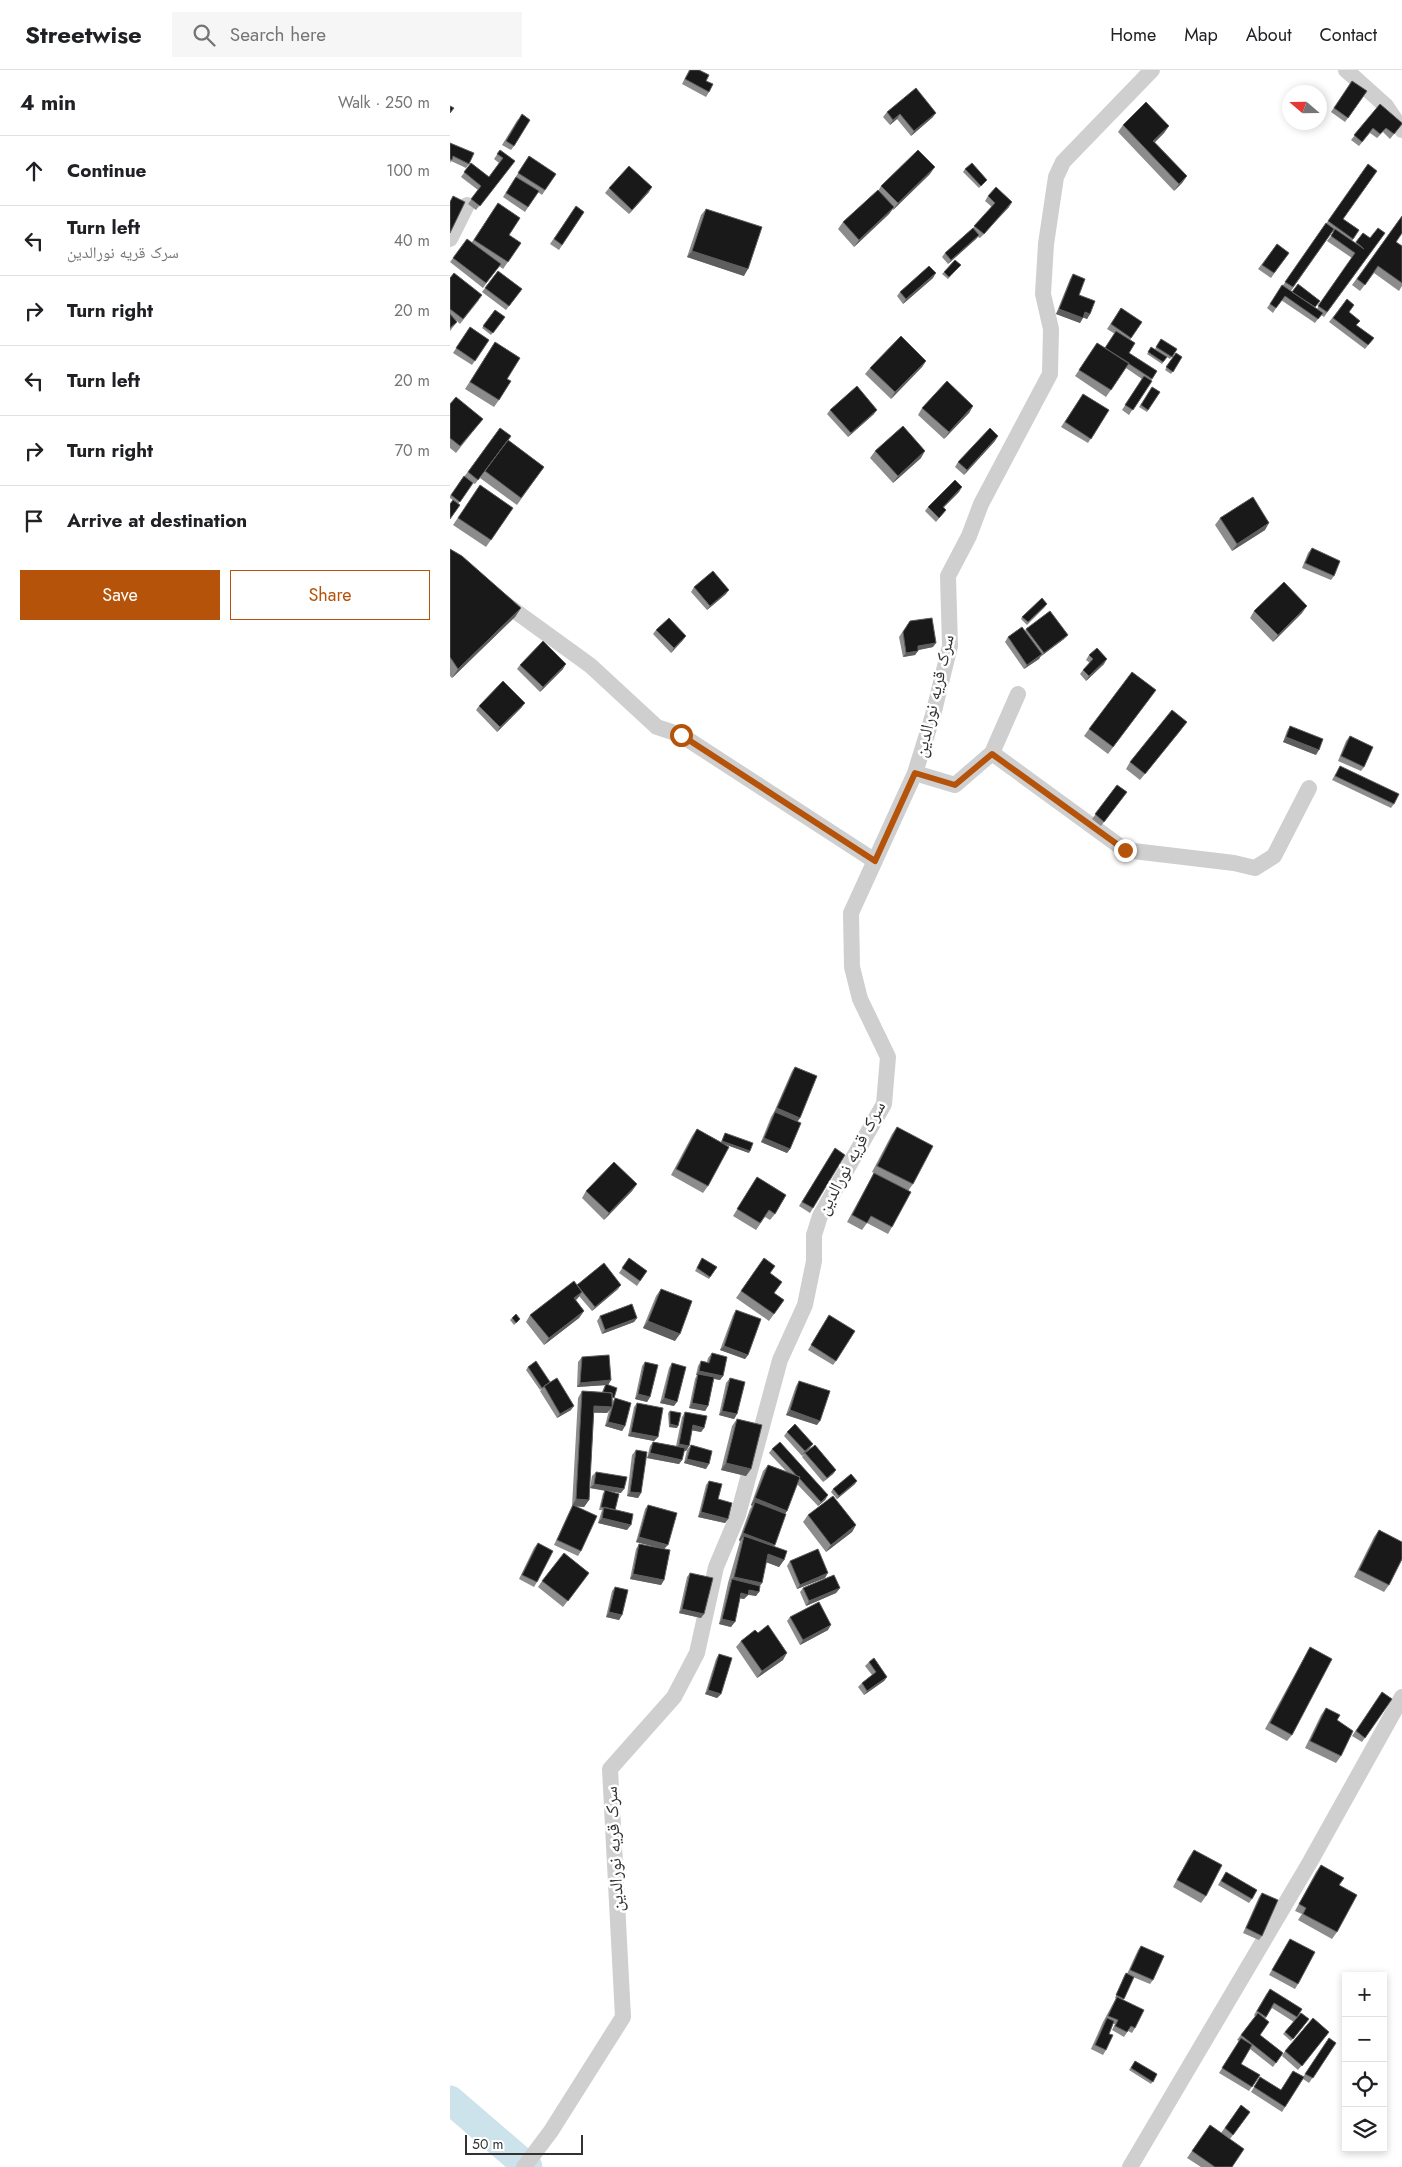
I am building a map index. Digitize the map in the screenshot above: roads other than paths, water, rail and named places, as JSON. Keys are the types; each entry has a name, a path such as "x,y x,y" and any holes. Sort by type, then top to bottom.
{"street":[{"name":"سرک قریه نورالدین","path":"524,2167 551,2131 623,2017 610,1769 674,1697 697,1654 716,1567 738,1515 780,1360 805,1305 814,1261 814,1235 820,1216 884,1104 888,1057 860,999 852,967 851,913 915,773 933,715 950,646 948,576 969,536 981,504 1050,374 1051,329 1043,294 1046,244 1056,177 1062,162 1152,70"},
{"path":"1346,70 1386,106 1402,130"},
{"path":"450,238 467,205"},
{"path":"488,590 591,666 657,727 681,735 875,861"},
{"path":"915,773 955,785 992,754 1018,694"},
{"path":"992,754 1125,850 1234,863 1255,868 1274,856 1309,788"},
{"path":"1130,2167 1310,1862 1402,1697"}],"waterway":[{"path":"450,2100 528,2167"}]}
